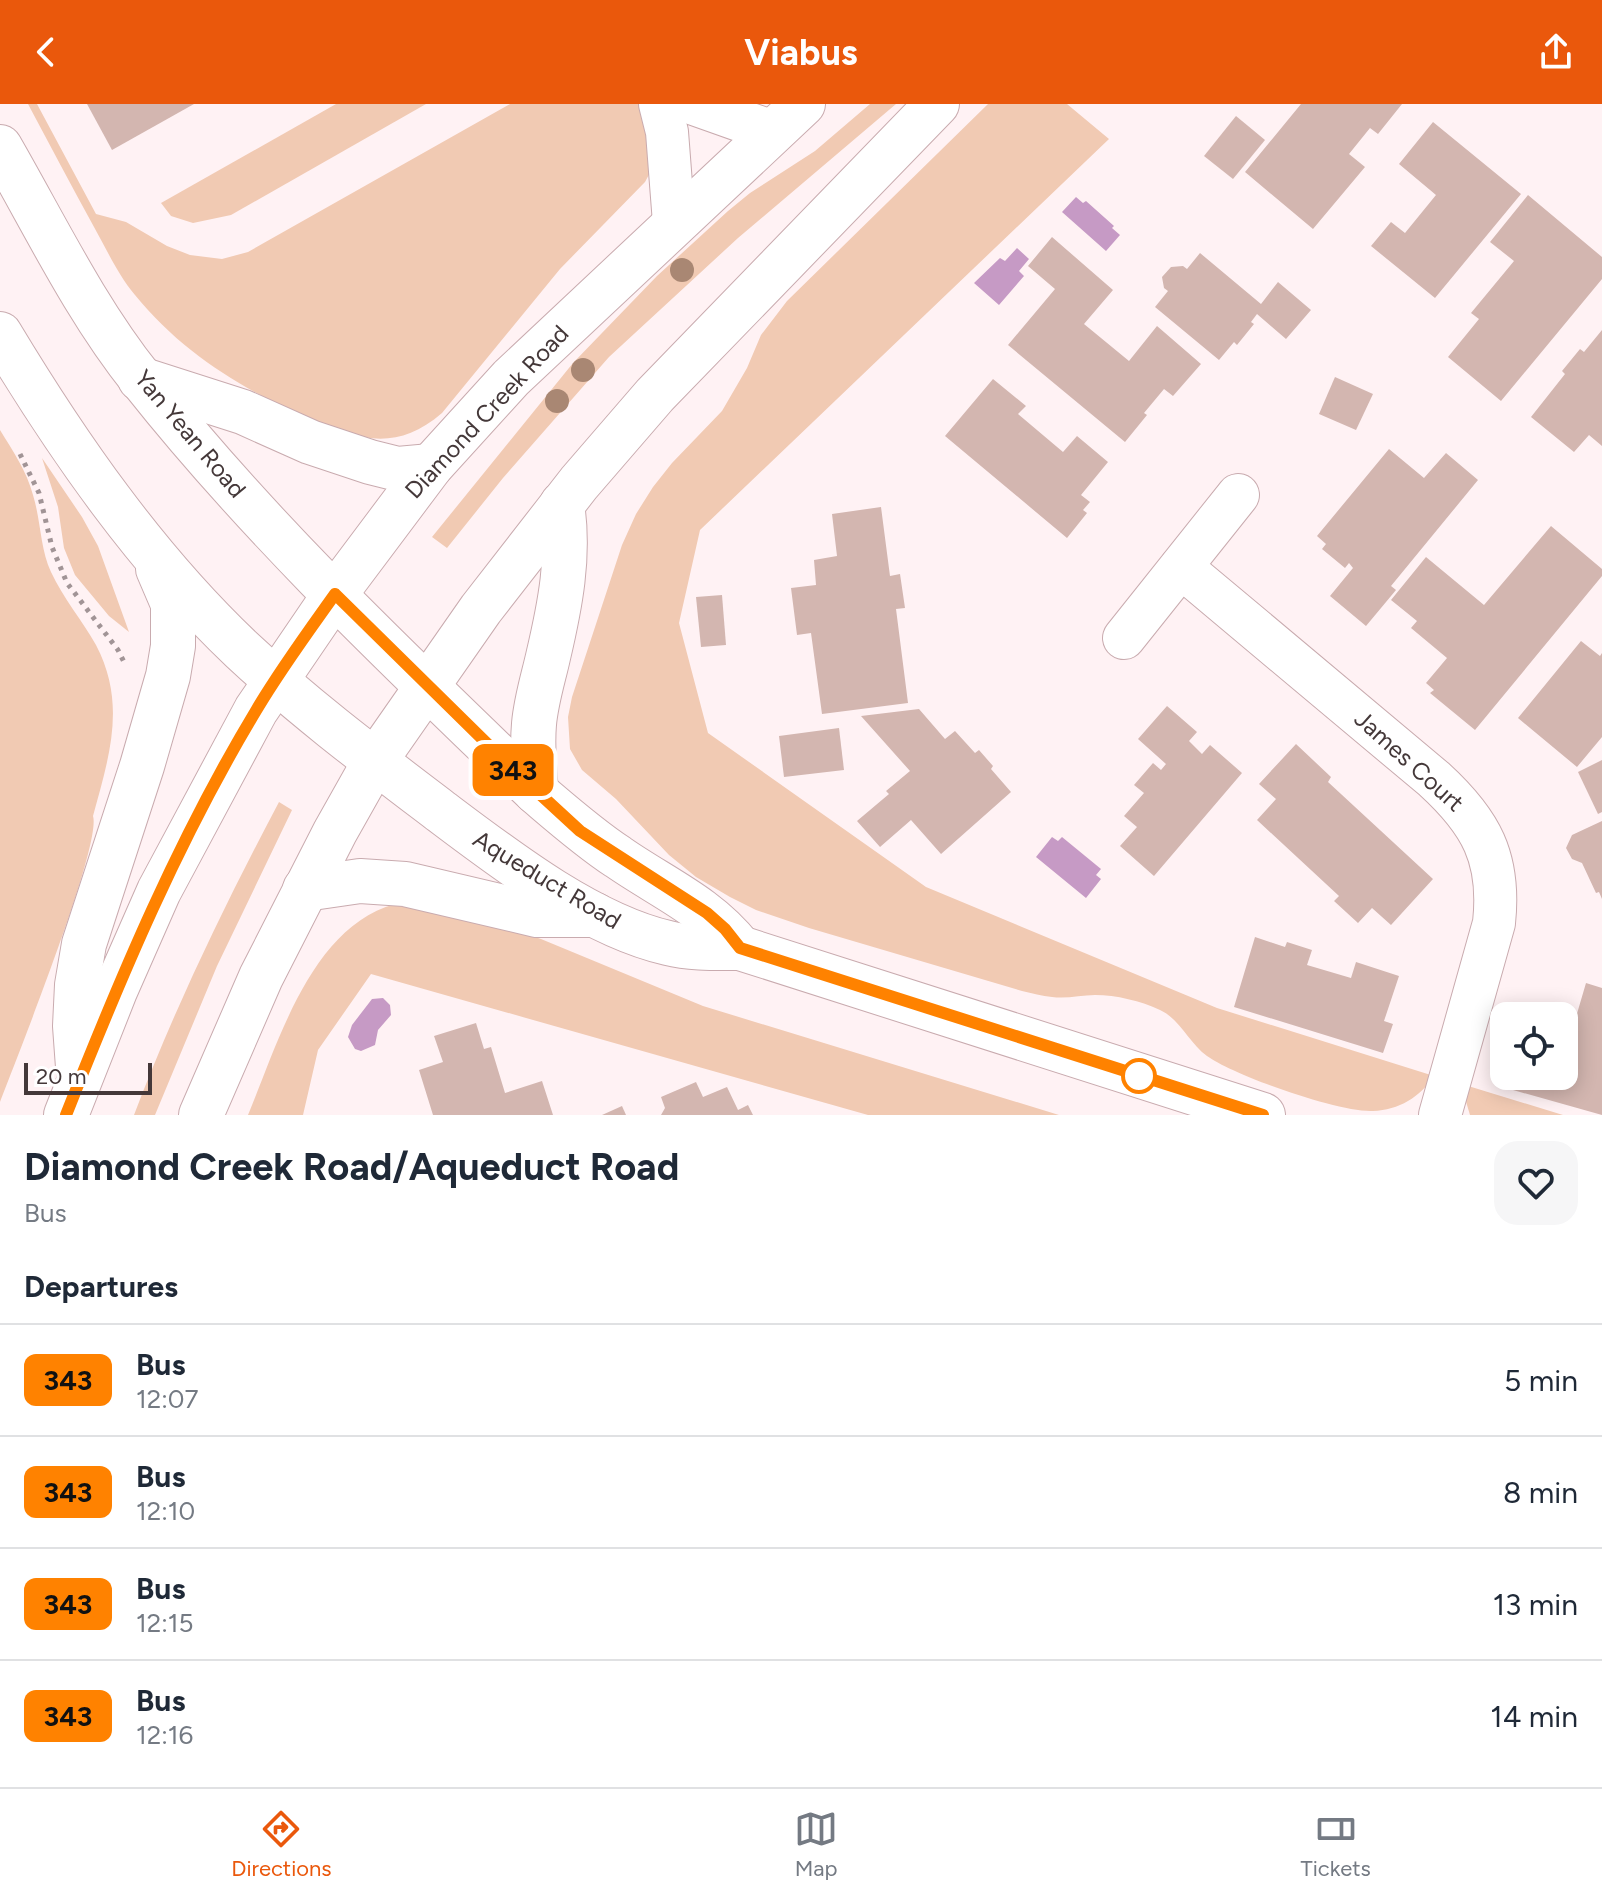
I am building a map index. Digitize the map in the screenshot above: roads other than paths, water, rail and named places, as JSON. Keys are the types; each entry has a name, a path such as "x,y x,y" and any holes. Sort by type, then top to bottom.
{"main road":[{"path":"201,1115 261,977 305,889 375,761 426,685 562,504 695,352 937,104"},
{"name":"Diamond Creek Road","path":"72,1098 159,891 232,753 275,680 335,594 431,466 511,378 788,118"},
{"name":"Yan Yean Road","path":"0,147 72,276 140,379 284,545 426,685"},
{"path":"0,334 74,451 129,524 185,590 275,680 375,761"},
{"path":"140,379 243,412 310,442 370,462 398,469 431,466"},
{"path":"536,792 532,753 534,720 566,560 567,534 562,504"},
{"path":"72,1098 77,985 84,944 142,766 168,676 173,646 173,604 165,582 129,524"},
{"path":"426,685 580,831 707,913 740,948"},
{"name":"Aqueduct Road","path":"375,761 496,853 595,915 667,943 699,948 740,948 1263,1115"},
{"path":"305,889 360,881 405,884 537,915 595,915"}],"street":[{"path":"660,104 667,132 674,223"},
{"path":"694,104 788,118"},
{"path":"1124,638 1238,495"},
{"name":"James Court","path":"1181,567 1458,800 1477,825 1487,846 1497,895 1494,923 1440,1115"}]}
